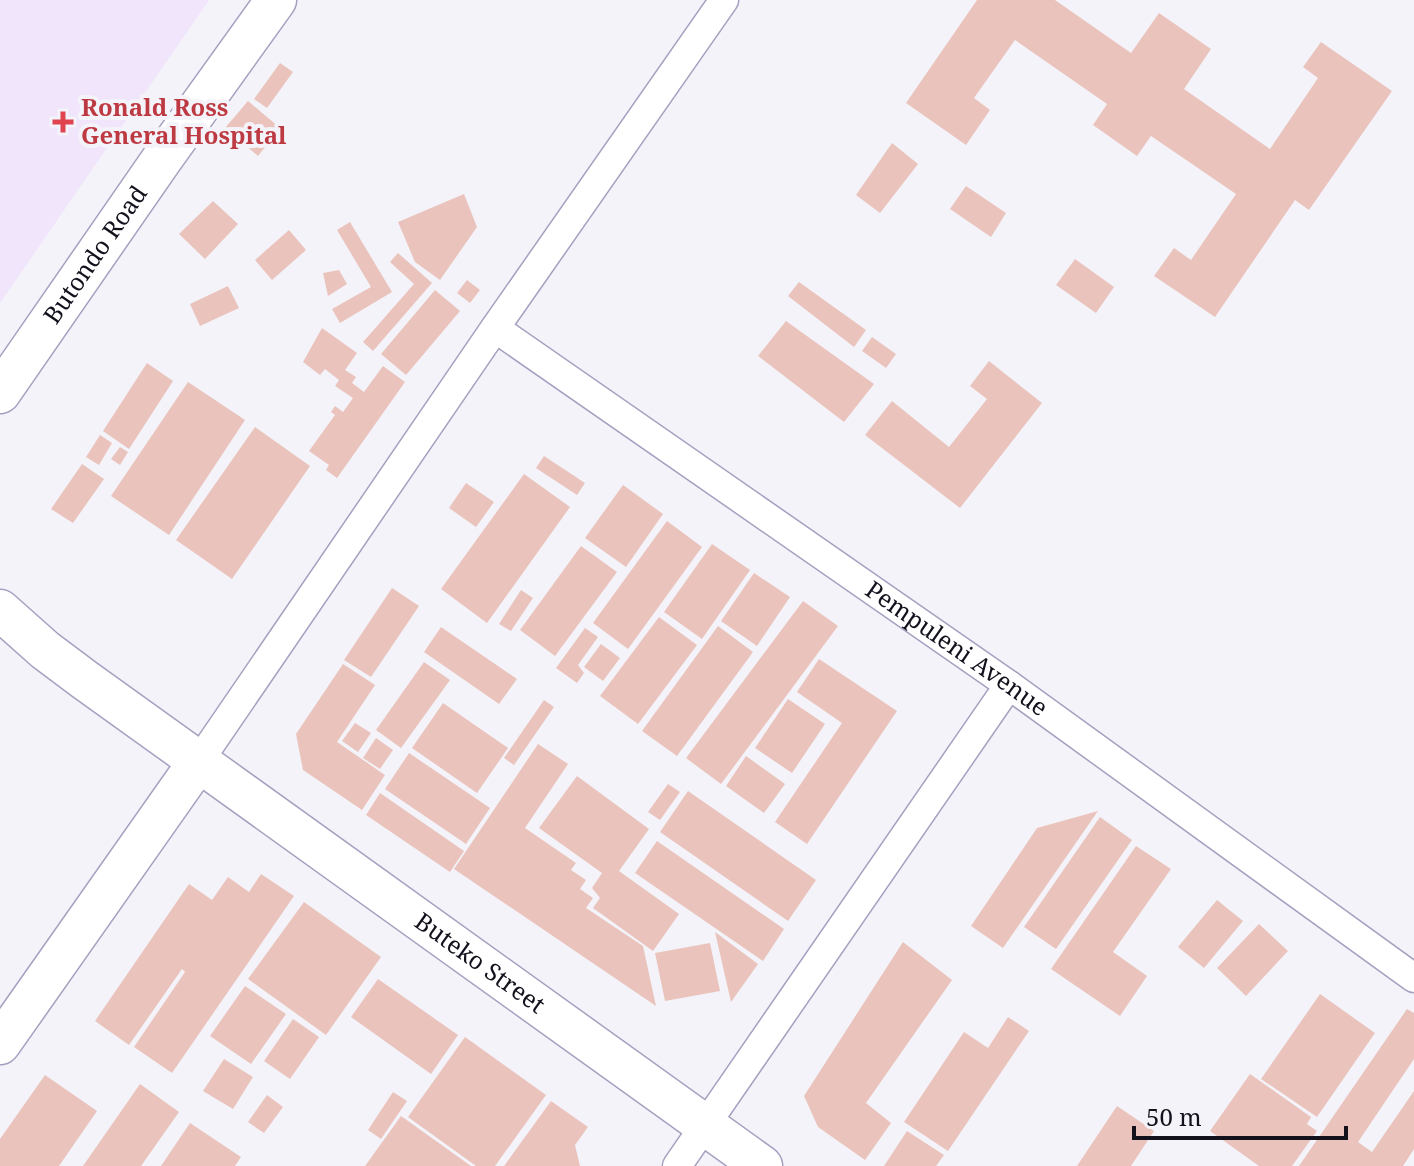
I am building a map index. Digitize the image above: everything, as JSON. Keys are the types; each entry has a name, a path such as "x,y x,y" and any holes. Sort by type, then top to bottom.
{"street":[{"name":"Butondo Road","path":"0,393 276,0"},
{"path":"0,1044 724,0"},
{"name":"Pempuleni Avenue","path":"495,328 1009,685 1414,978"},
{"path":"0,610 85,680 199,761"},
{"path":"677,1166 1009,685"},
{"name":"Buteko Street","path":"199,761 762,1166"}],"shaded area":[{"name":"Ronald Ross General Hospital","path":"0,0 209,0 0,303"}],"building":[{"path":"977,0 1055,0 1131,53 1159,13 1211,49 1184,89 1270,149 1318,78 1303,67 1321,42 1392,91 1309,210 1295,200 1215,317 1154,276 1174,248 1191,260 1236,194 1151,136 1137,156 1093,125 1107,104 1015,40 974,98 990,110 966,145 906,103"},
{"path":"280,63 293,72 267,108 254,99"},
{"path":"248,101 280,128 258,156 225,128"},
{"path":"892,143 918,164 880,213 856,195"},
{"path":"966,186 1006,213 991,237 950,209"},
{"path":"464,194 477,227 440,280 415,262 398,222"},
{"path":"213,201 238,224 205,259 179,234"},
{"path":"350,222 392,292 340,323 332,309 371,287 337,230"},
{"path":"289,230 306,250 272,280 255,260"},
{"path":"398,253 432,283 373,351 363,342 414,284 390,262"},
{"path":"1075,259 1114,287 1096,313 1056,285"},
{"path":"339,270 347,284 328,296 323,273"},
{"path":"467,280 480,290 470,303 457,293"},
{"path":"799,282 866,330 854,347 788,296"},
{"path":"228,286 239,308 200,326 190,304"},
{"path":"435,290 460,311 406,375 381,354"},
{"path":"786,321 874,384 844,422 758,356"},
{"path":"322,328 357,353 345,370 356,377 352,383 364,392 383,366 405,382 337,478 326,470 329,465 309,451 335,415 331,412 335,406 343,412 353,398 335,386 339,380 325,369 320,375 303,362"},
{"path":"872,337 896,354 886,368 862,351"},
{"path":"989,361 1042,403 960,508 865,435 892,401 949,447 987,399 970,386"},
{"path":"147,363 173,381 129,449 103,431"},
{"path":"188,382 245,420 169,535 111,496"},
{"path":"255,427 310,466 232,579 176,540"},
{"path":"100,435 112,443 99,465 86,457"},
{"path":"120,447 128,452 120,465 111,459"},
{"path":"544,456 585,483 577,495 536,468"},
{"path":"82,464 104,479 73,523 51,509"},
{"path":"524,474 570,507 487,623 441,589"},
{"path":"466,483 494,502 476,527 449,508"},
{"path":"623,485 663,514 626,567 585,538"},
{"path":"667,521 702,547 628,649 593,623"},
{"path":"712,544 750,570 702,639 664,612"},
{"path":"581,546 617,572 555,656 520,630"},
{"path":"754,573 790,597 757,646 721,621"},
{"path":"392,588 419,606 371,677 344,660"},
{"path":"521,590 533,598 511,631 499,624"},
{"path":"803,601 838,626 721,784 686,758"},
{"path":"659,617 697,645 638,724 600,696"},
{"path":"718,626 753,652 677,756 642,731"},
{"path":"441,627 517,679 499,704 424,652"},
{"path":"585,628 598,637 578,665 584,673 577,683 556,668"},
{"path":"601,644 620,658 603,681 584,667"},
{"path":"819,659 897,711 807,844 775,822 842,723 797,692"},
{"path":"424,662 450,680 401,748 376,730"},
{"path":"343,664 375,685 337,742 385,775 362,810 303,770 296,734"},
{"path":"788,699 825,724 792,773 755,748"},
{"path":"544,700 554,707 514,765 504,758"},
{"path":"443,703 508,748 477,793 412,748"},
{"path":"355,723 371,733 358,752 342,741"},
{"path":"376,738 393,750 380,769 363,758"},
{"path":"538,744 568,764 525,828 576,863 571,870 586,880 580,889 593,898 586,908 643,946 656,1006 454,869"},
{"path":"409,753 490,808 466,844 385,789"},
{"path":"746,756 785,784 764,813 726,786"},
{"path":"577,776 649,829 619,871 679,914 653,951 593,908 600,898 592,888 602,873 539,828"},
{"path":"668,784 680,792 660,820 648,812"},
{"path":"688,791 816,880 788,921 660,832"},
{"path":"380,793 464,851 450,872 366,815"},
{"path":"1098,811 1003,948 971,926 1037,828"},
{"path":"1100,817 1132,840 1056,949 1024,927"},
{"path":"657,841 784,929 763,961 635,873"},
{"path":"1136,846 1171,869 1113,952 1147,976 1120,1016 1051,969"},
{"path":"261,874 294,896 172,1073 134,1047 185,972 182,969 129,1045 95,1021 189,884 212,900 228,877 249,892"},
{"path":"1217,900 1243,921 1204,968 1178,947"},
{"path":"304,902 381,957 326,1035 248,979"},
{"path":"1259,924 1288,951 1246,996 1217,968"},
{"path":"715,932 758,964 731,1002"},
{"path":"903,942 952,980 866,1103 891,1123 865,1160 818,1127 804,1096"},
{"path":"710,943 720,991 665,1001 655,953"},
{"path":"378,979 458,1035 431,1074 351,1017"},
{"path":"245,986 286,1014 251,1064 210,1036"},
{"path":"1320,994 1375,1033 1317,1117 1261,1079"},
{"path":"1407,1009 1414,1013 1414,1059 1358,1142 1372,1152 1414,1091 1414,1149 1403,1166 1299,1166"},
{"path":"1008,1017 1029,1031 948,1151 904,1122 964,1032 988,1048"},
{"path":"293,1019 319,1037 290,1079 264,1061"},
{"path":"465,1037 546,1095 495,1166 476,1166 408,1117"},
{"path":"224,1059 253,1077 233,1109 203,1091"},
{"path":"1250,1074 1311,1117 1307,1124 1317,1131 1292,1166 1259,1166 1210,1131"},
{"path":"45,1075 97,1111 59,1166 0,1166 0,1139"},
{"path":"140,1084 179,1112 141,1166 83,1166"},
{"path":"393,1092 407,1101 381,1139 368,1130"},
{"path":"267,1095 283,1107 264,1133 248,1122"},
{"path":"551,1101 588,1127 575,1145 580,1166 504,1166"},
{"path":"1117,1106 1154,1131 1131,1166 1077,1166"},
{"path":"401,1116 471,1166 365,1166"},
{"path":"190,1123 241,1157 235,1166 161,1166"},
{"path":"907,1131 944,1155 936,1166 884,1166"}],"place":[{"name":"Ronald Ross General Hospital","path":"63,122"}]}
